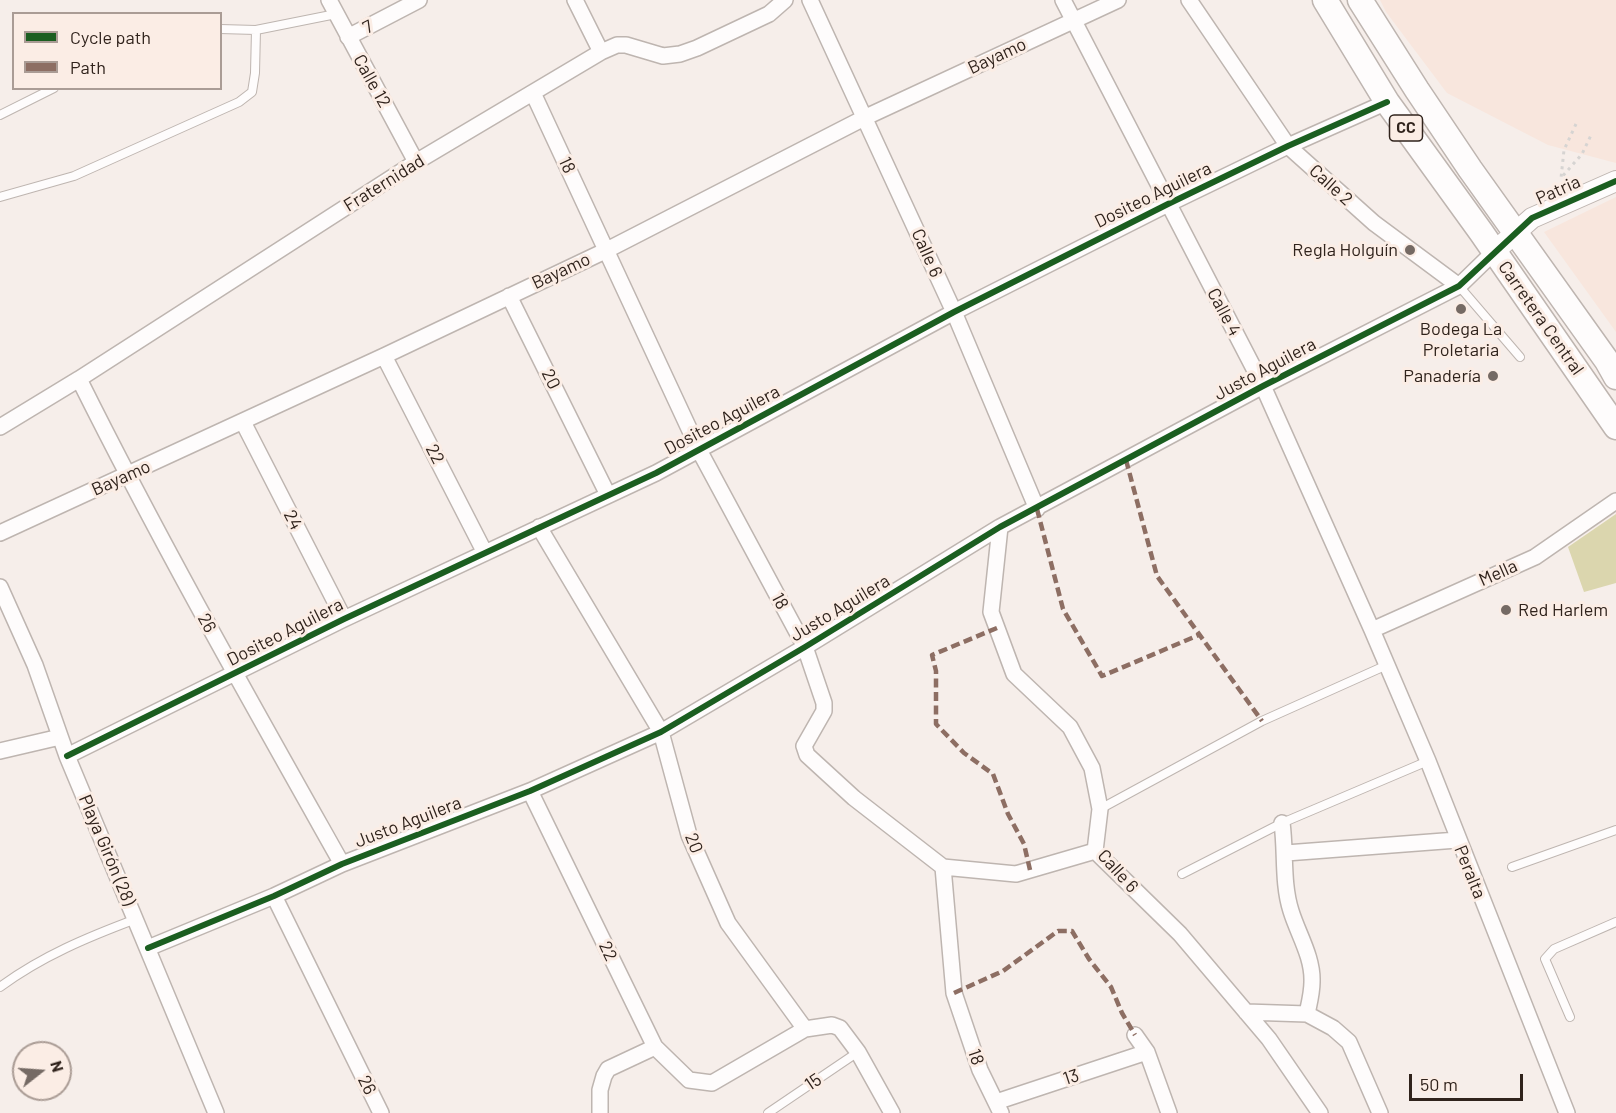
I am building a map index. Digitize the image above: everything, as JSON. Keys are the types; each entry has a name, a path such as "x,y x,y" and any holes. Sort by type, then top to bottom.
{"main road":[{"name":"Carretera Central","path":"1325,0 1387,102 1495,251 1616,427"},
{"name":"Carretera Central","path":"1360,0 1417,90 1616,377"}],"street":[{"name":"7","path":"348,37 419,0"},
{"path":"574,0 601,52"},
{"name":"Fraternidad","path":"0,427 79,379 416,162 601,52 617,45 626,45 663,56 680,54 769,14 785,0"},
{"name":"Calle 6","path":"810,0 866,117 954,312 1037,508"},
{"name":"Calle 4","path":"1063,0 1263,386 1372,630"},
{"name":"Bayamo","path":"0,533 243,422 607,250 866,117 1118,0"},
{"name":"Calle 2","path":"1189,0 1288,146 1374,223 1459,286"},
{"name":"Calle 12","path":"332,7 416,162"},
{"name":"18","path":"533,93 699,450 805,647 824,703 824,711 804,746 807,755 854,798 943,867 954,993 980,1070 999,1107"},
{"name":"Dositeo Aguilera","path":"67,756 344,619 699,450 954,312 1168,204 1288,146 1387,102"},
{"name":"Patria","path":"1515,232 1532,218 1616,181"},
{"name":"Justo Aguilera","path":"148,948 274,896 342,864 530,791 661,732 1000,527 1263,386 1459,286 1515,232"},
{"name":"20","path":"509,296 608,495"},
{"name":"22","path":"384,356 485,553"},
{"name":"26","path":"79,379 127,475 342,864"},
{"name":"24","path":"243,422 344,619"},
{"name":"Mella","path":"1372,630 1535,557 1616,501"},
{"name":"20","path":"539,527 661,732 689,835 728,923 805,1029"},
{"name":"Calle 6","path":"1000,527 991,612 1014,674 1070,728 1092,768 1100,810 1095,851 1180,934 1269,1039 1320,1113"},
{"name":"Playa Girón (28)","path":"0,587 35,665 67,756 216,1113"},
{"name":"Peralta","path":"1372,630 1428,761 1457,840 1567,1113"},
{"path":"0,751 60,737"},
{"name":"22","path":"530,791 655,1047 689,1080 712,1083 805,1029"},
{"path":"1282,823 1286,853 1285,877 1291,910 1308,958 1312,982 1307,1014"},
{"path":"1286,853 1457,840"},
{"path":"943,867 1016,874 1095,851"},
{"name":"26","path":"274,896 378,1112"},
{"path":"1246,1012 1307,1014 1333,1028 1349,1042 1380,1113"},
{"path":"805,1029 832,1025 840,1028 858,1052 892,1113"},
{"path":"1135,1035 1146,1052 1169,1113"},
{"path":"600,1113 600,1090 604,1076 609,1069 655,1047"},
{"name":"13","path":"999,1107 1146,1052"}],"lane":[{"path":"222,29 256,30 332,7"},
{"path":"0,197 74,176 239,102 252,92 256,30"},
{"path":"0,114 50,90"},
{"path":"1459,286 1520,357"},
{"path":"1100,810 1262,720 1387,665"},
{"path":"1182,874 1282,823 1428,761"},
{"path":"1512,867 1616,830"},
{"path":"0,987 25,969 73,944 136,919"},
{"path":"1570,1017 1545,959 1554,949 1616,922"},
{"name":"15","path":"768,1113 858,1052"}],"path":[{"path":"1576,124 1564,150 1561,178 1582,154 1592,133"}],"shaded area":[{"path":"1380,0 1616,0 1616,163 1548,145 1447,93 1386,12"},
{"path":"1616,197 1616,332 1544,232"},
{"path":"1616,514 1616,583 1584,592 1568,547"}],"marked path":[{"path":"1126,460 1157,576 1262,721"},
{"path":"1037,509 1063,609 1102,676 1199,635"},
{"path":"997,628 932,655 936,671 936,724 964,753 993,774 1008,814 1024,844 1030,870"},
{"path":"954,993 1003,971 1058,931 1072,931 1089,959 1111,987 1135,1035"}],"cycle path":[{"path":"67,756 344,619 656,473 954,312 1168,204 1288,146 1387,102"},
{"path":"148,948 274,896 342,864 530,791 661,732 1000,527 1263,386 1459,286 1532,218 1616,181"}],"place":[{"name":"Regla Holguín","path":"1410,250"},
{"name":"Bodega La Proletaria","path":"1461,309"},
{"name":"Panadería","path":"1493,376"},
{"name":"Red Harlem","path":"1506,610"}]}
